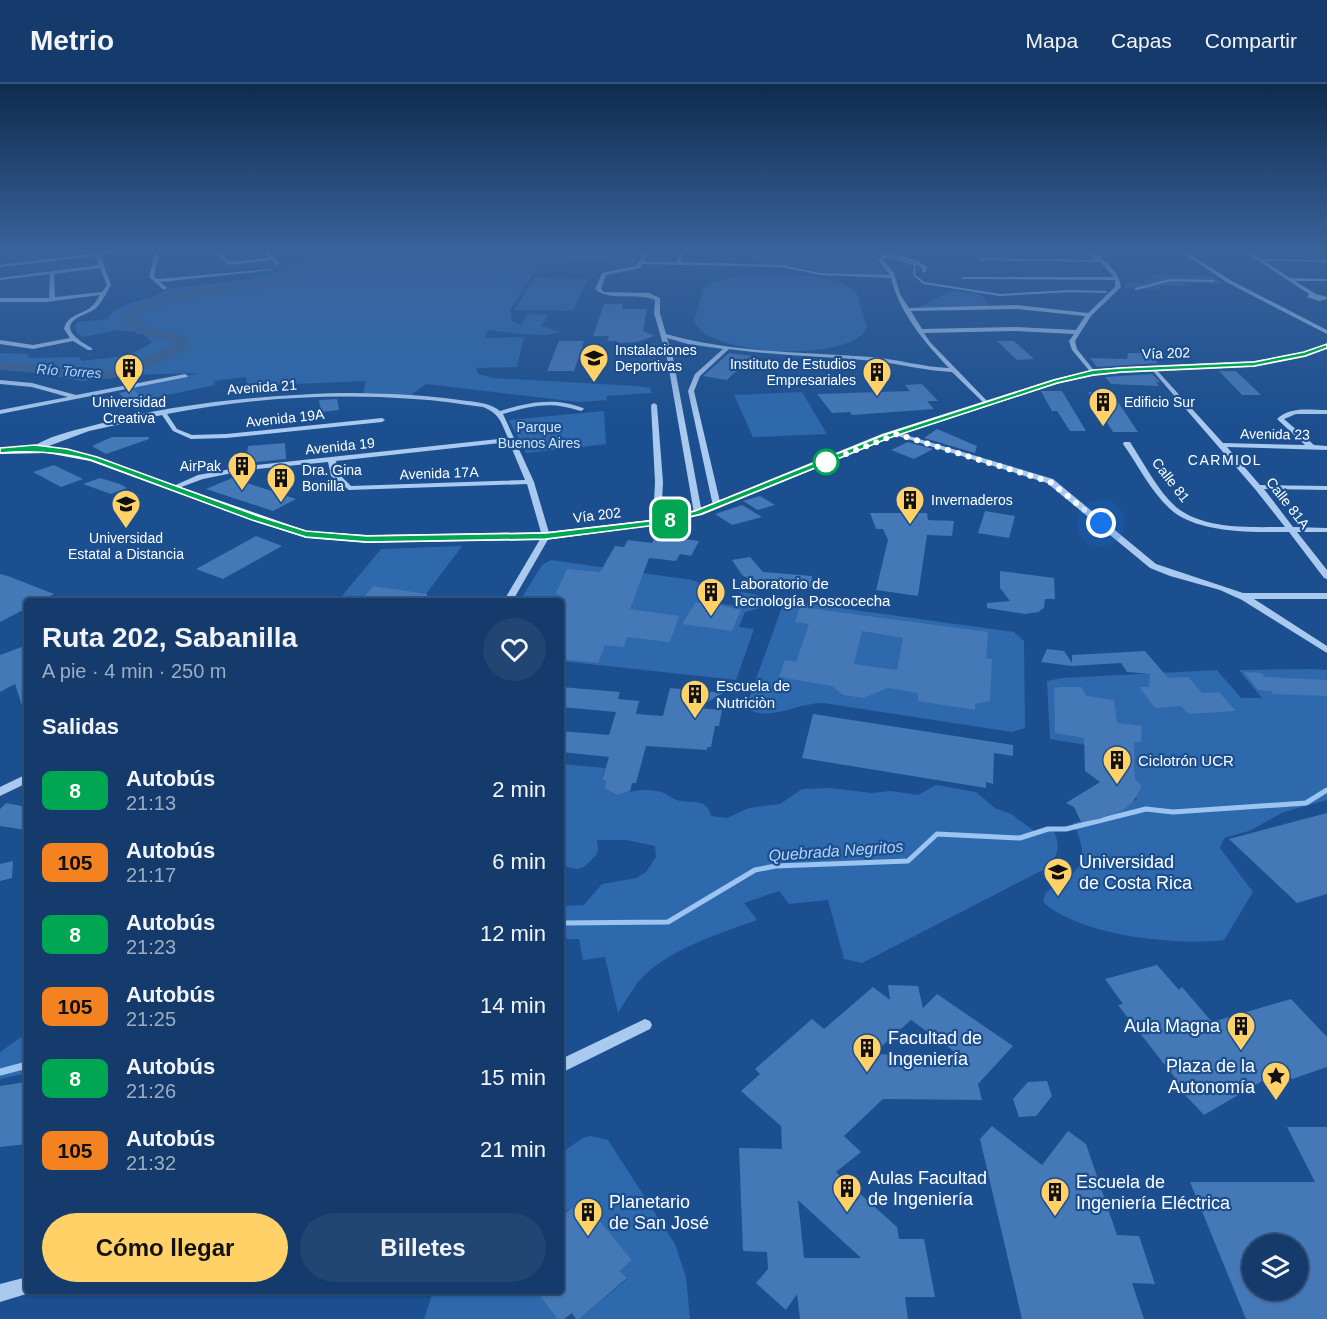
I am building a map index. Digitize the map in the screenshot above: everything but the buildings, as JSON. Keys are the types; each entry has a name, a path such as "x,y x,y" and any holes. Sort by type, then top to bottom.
{"main road":[{"name":"Vía 202","path":"0,451 35,448 67,452 94,459 306,534 367,539 546,536 657,522 698,513 897,434 1030,389 1093,372 1254,364 1305,354 1327,346"}],"street":[{"path":"90,350 68,334 70,321 94,307"},
{"path":"658,307 657,313 670,359 698,513"},
{"path":"904,307 928,343 987,404"},
{"path":"906,310 1017,307 1089,315"},
{"path":"1072,341 1076,332 1098,307"},
{"path":"1278,307 1327,332"},
{"path":"920,331 1014,329 1076,332"},
{"path":"1052,332 1064,334 1072,341 1074,349 1093,372"},
{"path":"664,335 691,343 728,348 799,356 874,359 923,368 955,370"},
{"path":"0,342 33,347 74,339"},
{"path":"670,359 679,349 691,343"},
{"path":"717,506 691,391 697,375 728,348"},
{"name":"Calle 81A","path":"1154,369 1258,487 1327,576"},
{"path":"0,412 185,376"},
{"path":"0,382 32,385 77,396"},
{"name":"Avenida 21","path":"35,448 66,433 163,412 231,402 379,395 484,405 498,411"},
{"path":"509,598 546,536 530,482 498,411 542,402 570,404 580,409"},
{"path":"654,405 658,482 657,522"},
{"name":"Avenida 19A","path":"163,412 175,430 191,437 226,436 382,420"},
{"path":"1311,447 1280,419 1286,414 1327,412"},
{"path":"897,434 1050,482 1154,566 1166,573 1243,596 1327,650"},
{"name":"Avenida 19","path":"173,488 220,472 512,440"},
{"name":"Calle 81","path":"1127,444 1173,508 1188,519 1202,524 1291,528"},
{"name":"Avenida 23","path":"1222,445 1327,448"},
{"name":"Avenida 17A","path":"332,461 334,474 349,488 530,482"},
{"path":"1258,487 1327,488"},
{"path":"1291,528 1327,530"},
{"path":"1243,596 1327,596"},
{"path":"0,792 24,780"},
{"path":"564,1065 645,1025"},
{"path":"0,1293 24,1287"}],"green space":[{"path":"122,307 512,307 510,310 512,321 520,325 528,314 548,315 541,326 562,332 545,335 488,330 485,338 524,337 517,367 476,368 478,374 493,378 637,386 650,388 652,393 606,396 607,400 579,402 426,384 411,395 363,393 366,381 247,386 246,377 214,381 215,385 143,400 130,387 200,373 128,375 82,381 43,374 46,370 0,366 0,353 28,354 29,358 79,357 82,361 136,352 152,342 143,334 137,335 136,332 118,330 83,337 77,333 75,326 77,322 108,319 111,313"},
{"path":"516,307 575,307 573,311 514,310"},
{"path":"698,307 861,307 867,327 857,339 837,346 780,351 724,342 704,333 694,321"},
{"path":"921,307 967,307 918,308"},
{"path":"802,392 827,434 753,437 734,395"},
{"name":"Parque Buenos Aires","path":"604,411 606,444 526,453 509,420"},
{"path":"462,546 423,598 413,598 386,588 373,586 362,598 340,598 381,549"},
{"path":"551,560 692,580 710,587 704,601 735,606 741,592 758,595 765,602 764,607 745,612 739,627 754,629 736,680 564,661 564,598 521,598 542,565"},
{"path":"789,601 1014,632 1024,641 1025,728 1012,732 823,703 767,713 750,710 747,704 782,607"},
{"path":"1217,670 1241,698 1262,698 1239,670 1327,670 1327,800 1284,812 1249,831 1224,838 1220,848 1253,892 1224,940 1155,940 1104,931 1059,914 1043,902 1046,892 1067,879 1079,865 1082,847 1073,823 1107,816 1122,810 1137,799 1135,797 1142,786 1135,778 1135,759 1123,751 1050,739 1047,681 1062,678"},
{"path":"564,764 605,768 602,779 614,781 605,789 617,795 640,790 658,791 674,799 703,804 711,816 727,818 749,808 780,804 802,789 830,788 872,793 891,791 918,795 936,785 976,792 995,808 1011,814 1037,833 1053,829 1058,847 1055,857 1043,870 862,963 844,959 828,900 789,904 779,891 744,903 757,920 693,944 663,961 638,982 618,1013 605,957 583,960 579,939 564,939 564,906 584,905 602,884 636,878 646,872 656,857 655,846 627,840 597,840 596,855 584,867 577,869 567,867 564,864"},
{"path":"24,1035 24,1074 0,1079 0,1052"},
{"path":"590,1136 608,1140 675,1244 686,1277 690,1319 579,1319 627,1279 620,1271 632,1260 582,1199 566,1212 564,1210 564,1151"},
{"path":"432,1294 538,1294 557,1319 424,1319"}],"waterway":[{"name":"Río Torres","path":"0,366 102,376 125,371 183,346 183,340 140,329 125,317 148,307"},
{"name":"Quebrada Negritos","path":"564,923 668,922 755,870 776,866 908,861 937,834 1020,838 1048,829 1066,829 1146,809 1173,812 1306,803 1327,790"},
{"name":"Quebrada Negritos","path":"0,1072 24,1066"}],"bus line":[{"name":"8","path":"0,451 35,448 67,452 94,459 286,529 306,534 367,539 546,536 657,522 698,513 886,436 915,429 1030,389 1093,372 1254,364 1305,354 1327,346"}],"place":[{"name":"Instalaciones Deportivas","path":"594,384"},
{"name":"Universidad Creativa","path":"129,394"},
{"name":"Instituto de Estudios Empresariales","path":"877,398"},
{"name":"Edificio Sur","path":"1103,428"},
{"name":"AirPak","path":"242,492"},
{"name":"Dra. Gina Bonilla","path":"281,504"},
{"name":"Invernaderos","path":"910,526"},
{"name":"Universidad Estatal a Distancia","path":"126,530"},
{"name":"Laboratorio de Tecnología Poscocecha","path":"711,618"},
{"name":"Escuela de Nutriciòn","path":"695,720"},
{"name":"Ciclotrón UCR","path":"1117,786"},
{"name":"Universidad de Costa Rica","path":"1058,898"},
{"name":"Aula Magna","path":"1241,1052"},
{"name":"Facultad de Ingeniería","path":"867,1074"},
{"name":"Plaza de la Autonomía","path":"1276,1102"},
{"name":"Aulas Facultad de Ingeniería","path":"847,1214"},
{"name":"Escuela de Ingeniería Eléctrica","path":"1055,1218"},
{"name":"Planetario de San José","path":"588,1238"}],"district":[{"name":"CARMIOL","path":"1225,460"}],"route":[{"path":"826,462 886,436 897,434 1050,482 1101,523"}]}
